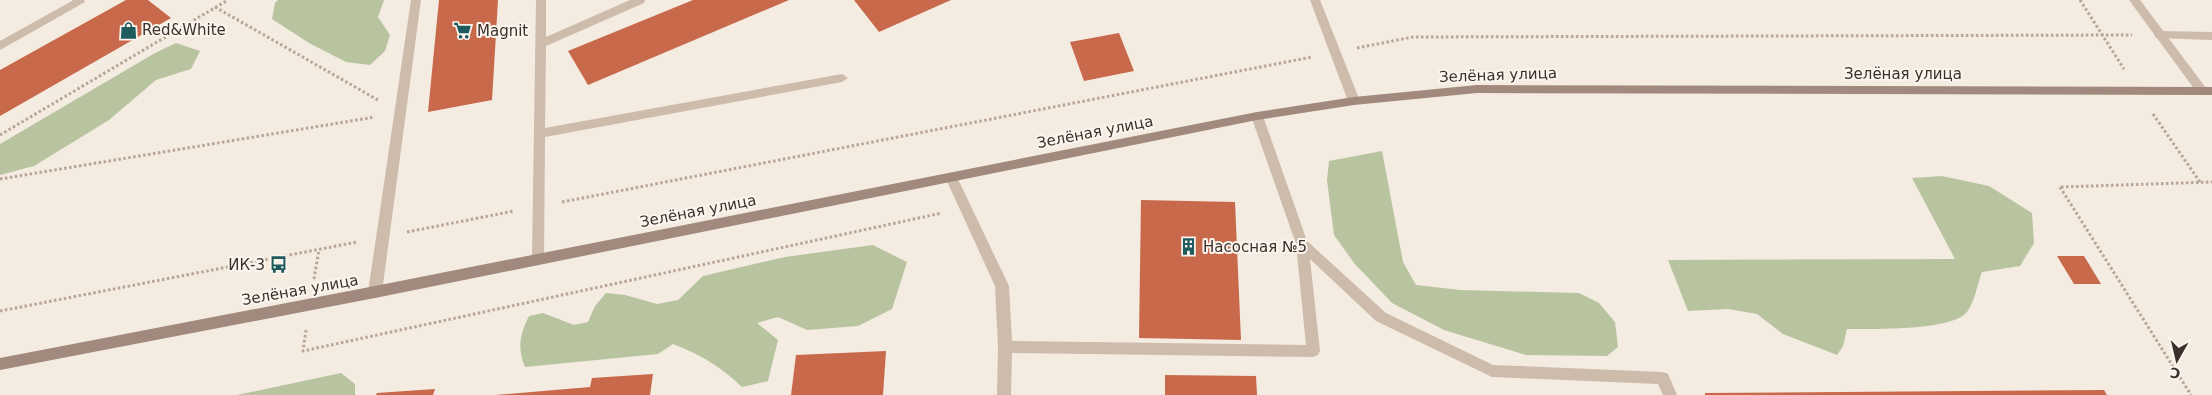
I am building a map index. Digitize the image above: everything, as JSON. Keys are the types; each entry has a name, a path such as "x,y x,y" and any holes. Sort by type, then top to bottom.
{"main road":[{"name":"Зелёная улица","path":"0,364 375,292 1257,116 1354,101 1477,89 2207,91"}],"street":[{"path":"0,46 80,2 77,0"},
{"path":"375,292 416,0"},
{"path":"538,259 541,0"},
{"path":"540,44 640,0"},
{"path":"1315,0 1354,101"},
{"path":"2134,0 2160,35 2207,91"},
{"path":"2160,35 2212,36"},
{"path":"539,134 842,78"},
{"path":"1005,347 1313,351 1302,244 1257,116"},
{"path":"951,177 1002,286 1005,347 1004,395"},
{"path":"1302,244 1381,318 1492,371 1663,378 1670,395"}],"path":[{"path":"0,135 228,0"},
{"path":"2080,0 2104,35"},
{"path":"215,7 400,113"},
{"path":"0,311 1413,37 2160,35"},
{"path":"0,179 400,113"},
{"path":"2191,395 2060,187 2212,182"},
{"path":"303,351 966,208"}],"green space":[{"path":"278,0 384,0 378,17 390,35 385,51 370,65 346,62 309,43 272,19 275,3"},
{"path":"176,43 200,51 191,69 156,80 109,120 34,166 0,175 0,144 155,53"},
{"path":"1382,151 1403,262 1416,285 1461,290 1579,293 1599,303 1615,322 1618,347 1607,356 1526,355 1444,330 1392,303 1354,263 1334,235 1327,180 1329,161"},
{"path":"1942,176 1989,186 2032,213 2034,243 2020,266 1982,272 1970,308 1959,318 1945,323 1910,328 1847,329 1843,346 1837,355 1783,334 1757,314 1728,309 1688,311 1668,260 1955,259 1912,178"},
{"path":"873,245 907,262 892,309 858,326 807,330 778,317 757,323 778,340 768,381 742,387 710,362 673,344 658,354 525,367 520,347 523,329 529,316 543,313 574,325 588,322 595,306 606,293 625,295 657,304 678,300 703,276 785,257"},
{"path":"341,373 355,384 355,395 237,395"}],"building":[{"path":"126,0 148,0 171,18 0,116 0,70"},
{"path":"439,0 498,0 492,100 428,112"},
{"path":"693,0 789,0 588,85 568,51"},
{"path":"854,0 951,0 879,32"},
{"path":"1119,33 1134,71 1084,81 1070,42"},
{"name":"Насосная №5","path":"1141,200 1235,202 1241,340 1139,338"},
{"path":"2057,256 2084,256 2101,284 2074,284"},
{"path":"886,351 883,395 791,395 796,355"},
{"path":"653,374 650,395 495,395 590,387 592,378"},
{"path":"1165,375 1256,376 1257,395 1165,395"},
{"path":"435,389 433,395 376,395 377,393"},
{"path":"2104,390 2107,395 1705,395 1705,393"}],"place":[{"name":"Red&White","path":"128,30"},
{"name":"Magnit","path":"463,31"},
{"name":"Насосная №5","path":"1189,247"},
{"name":"ИК-3","path":"279,265"}]}
